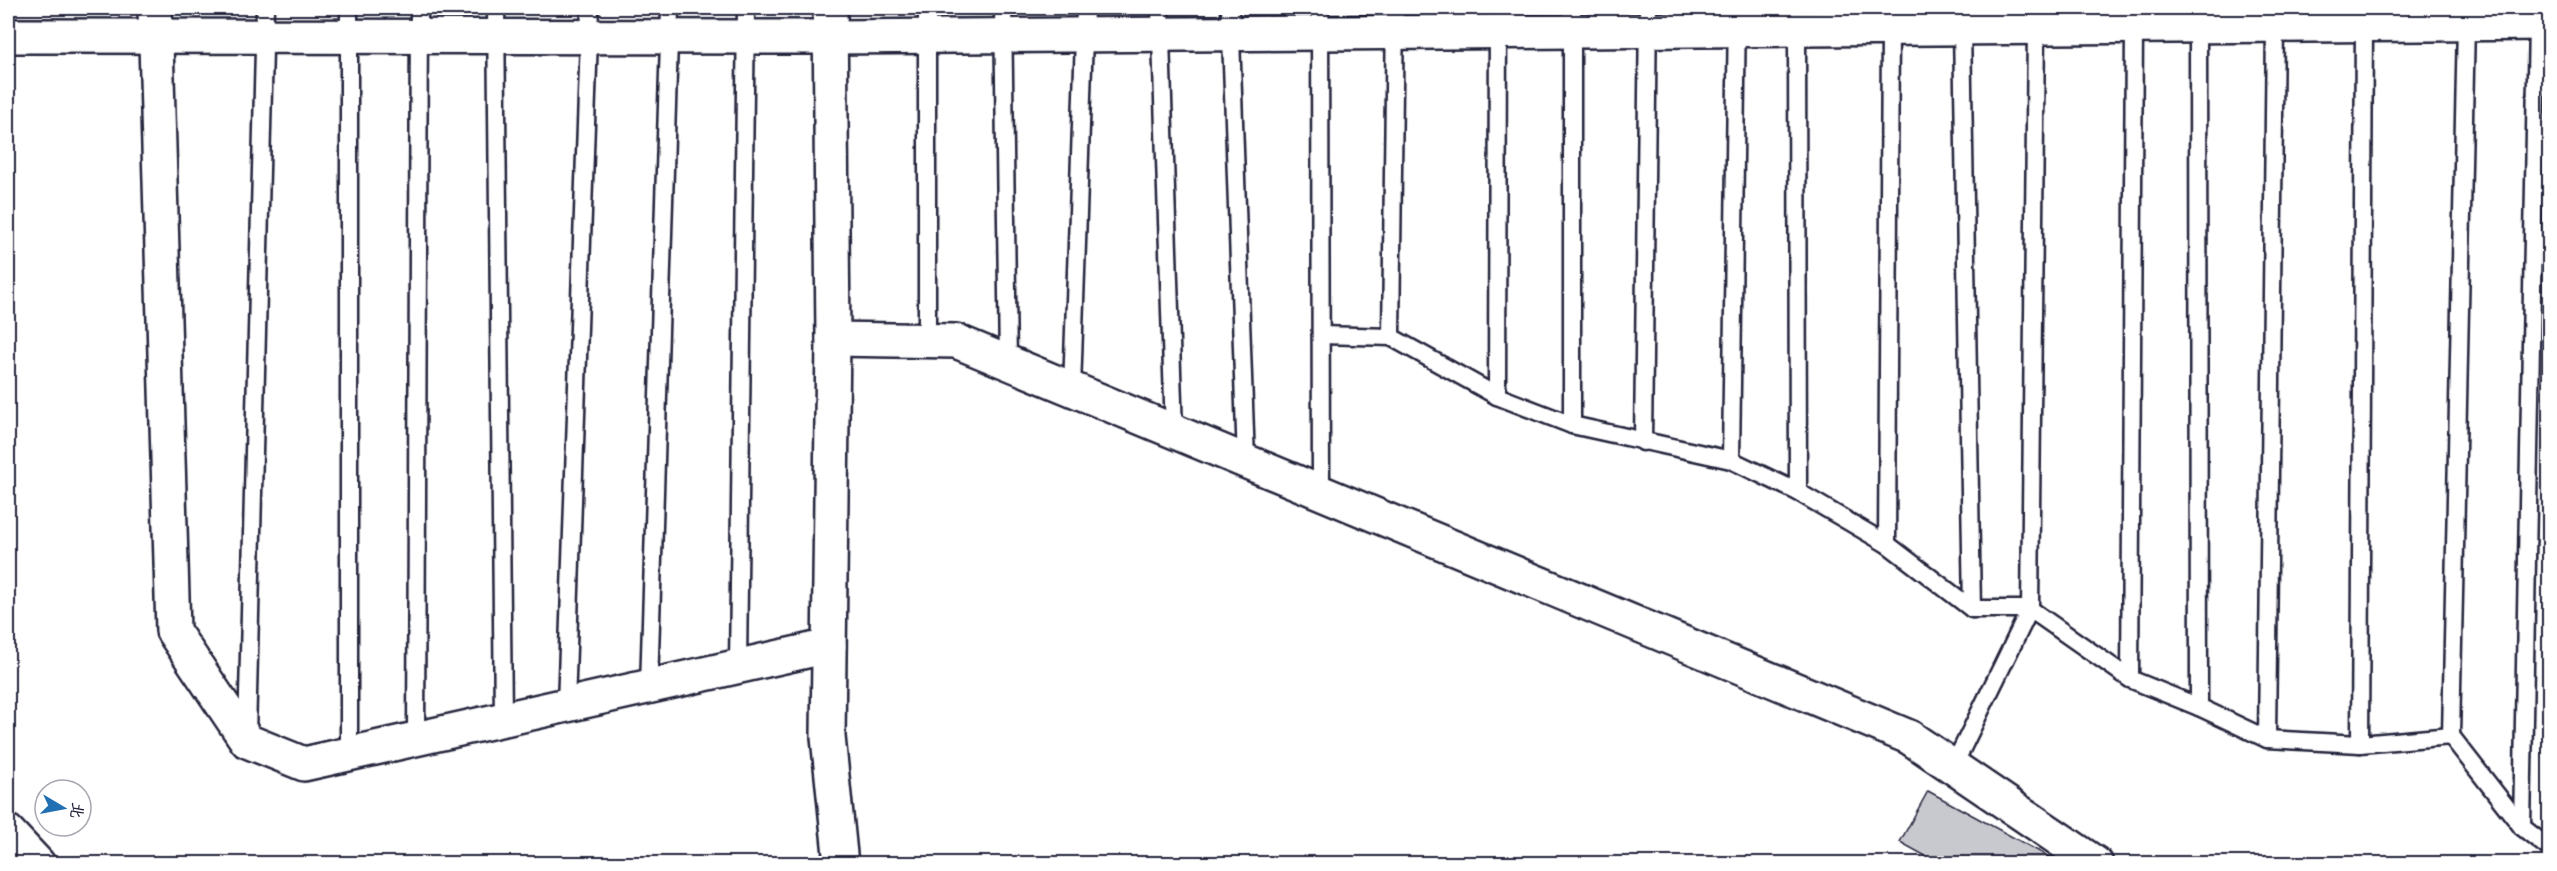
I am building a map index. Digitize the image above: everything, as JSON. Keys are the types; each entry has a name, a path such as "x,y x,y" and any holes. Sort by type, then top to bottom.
{"street":[{"path":"8,36 155,22 928,22 1737,18 1797,29 1848,18 1890,29 2543,23"},
{"path":"155,22 173,631 247,741 304,764 829,646"},
{"path":"830,22 833,339 828,737 842,864"},
{"path":"833,339 956,341 1910,737 2096,864"},
{"path":"8,832 38,864"}],"lane":[{"path":"1731,460 1737,18"},
{"path":"1572,425 1573,19"},
{"path":"1643,442 1648,19"},
{"path":"1320,20 1321,493"},
{"path":"1391,337 1395,20"},
{"path":"1497,396 1498,20"},
{"path":"1003,21 1008,363"},
{"path":"1072,389 1085,21"},
{"path":"1160,21 1174,432"},
{"path":"1230,21 1246,461"},
{"path":"247,741 265,22"},
{"path":"349,22 349,754"},
{"path":"416,739 419,22"},
{"path":"497,22 503,719"},
{"path":"566,705 590,22"},
{"path":"649,687 670,22"},
{"path":"738,666 745,22"},
{"path":"927,341 928,22"},
{"path":"2466,23 2451,736 2522,827 2550,849"},
{"path":"2522,827 2543,23"},
{"path":"2360,744 2364,24"},
{"path":"2267,739 2275,25"},
{"path":"2198,26 2199,707"},
{"path":"1953,767 2030,609 2036,27"},
{"path":"2130,679 2134,27"},
{"path":"1962,28 1972,609"},
{"path":"1797,29 1798,492"},
{"path":"1887,544 1890,29"},
{"path":"1321,335 1391,337 1497,396 1572,425 1731,460 1798,492 1887,544 1972,609 2030,609 2130,679 2199,707 2267,739 2360,744 2451,736"}],"building":[{"path":"1928,791 2062,864 1940,864 1900,842"}]}
